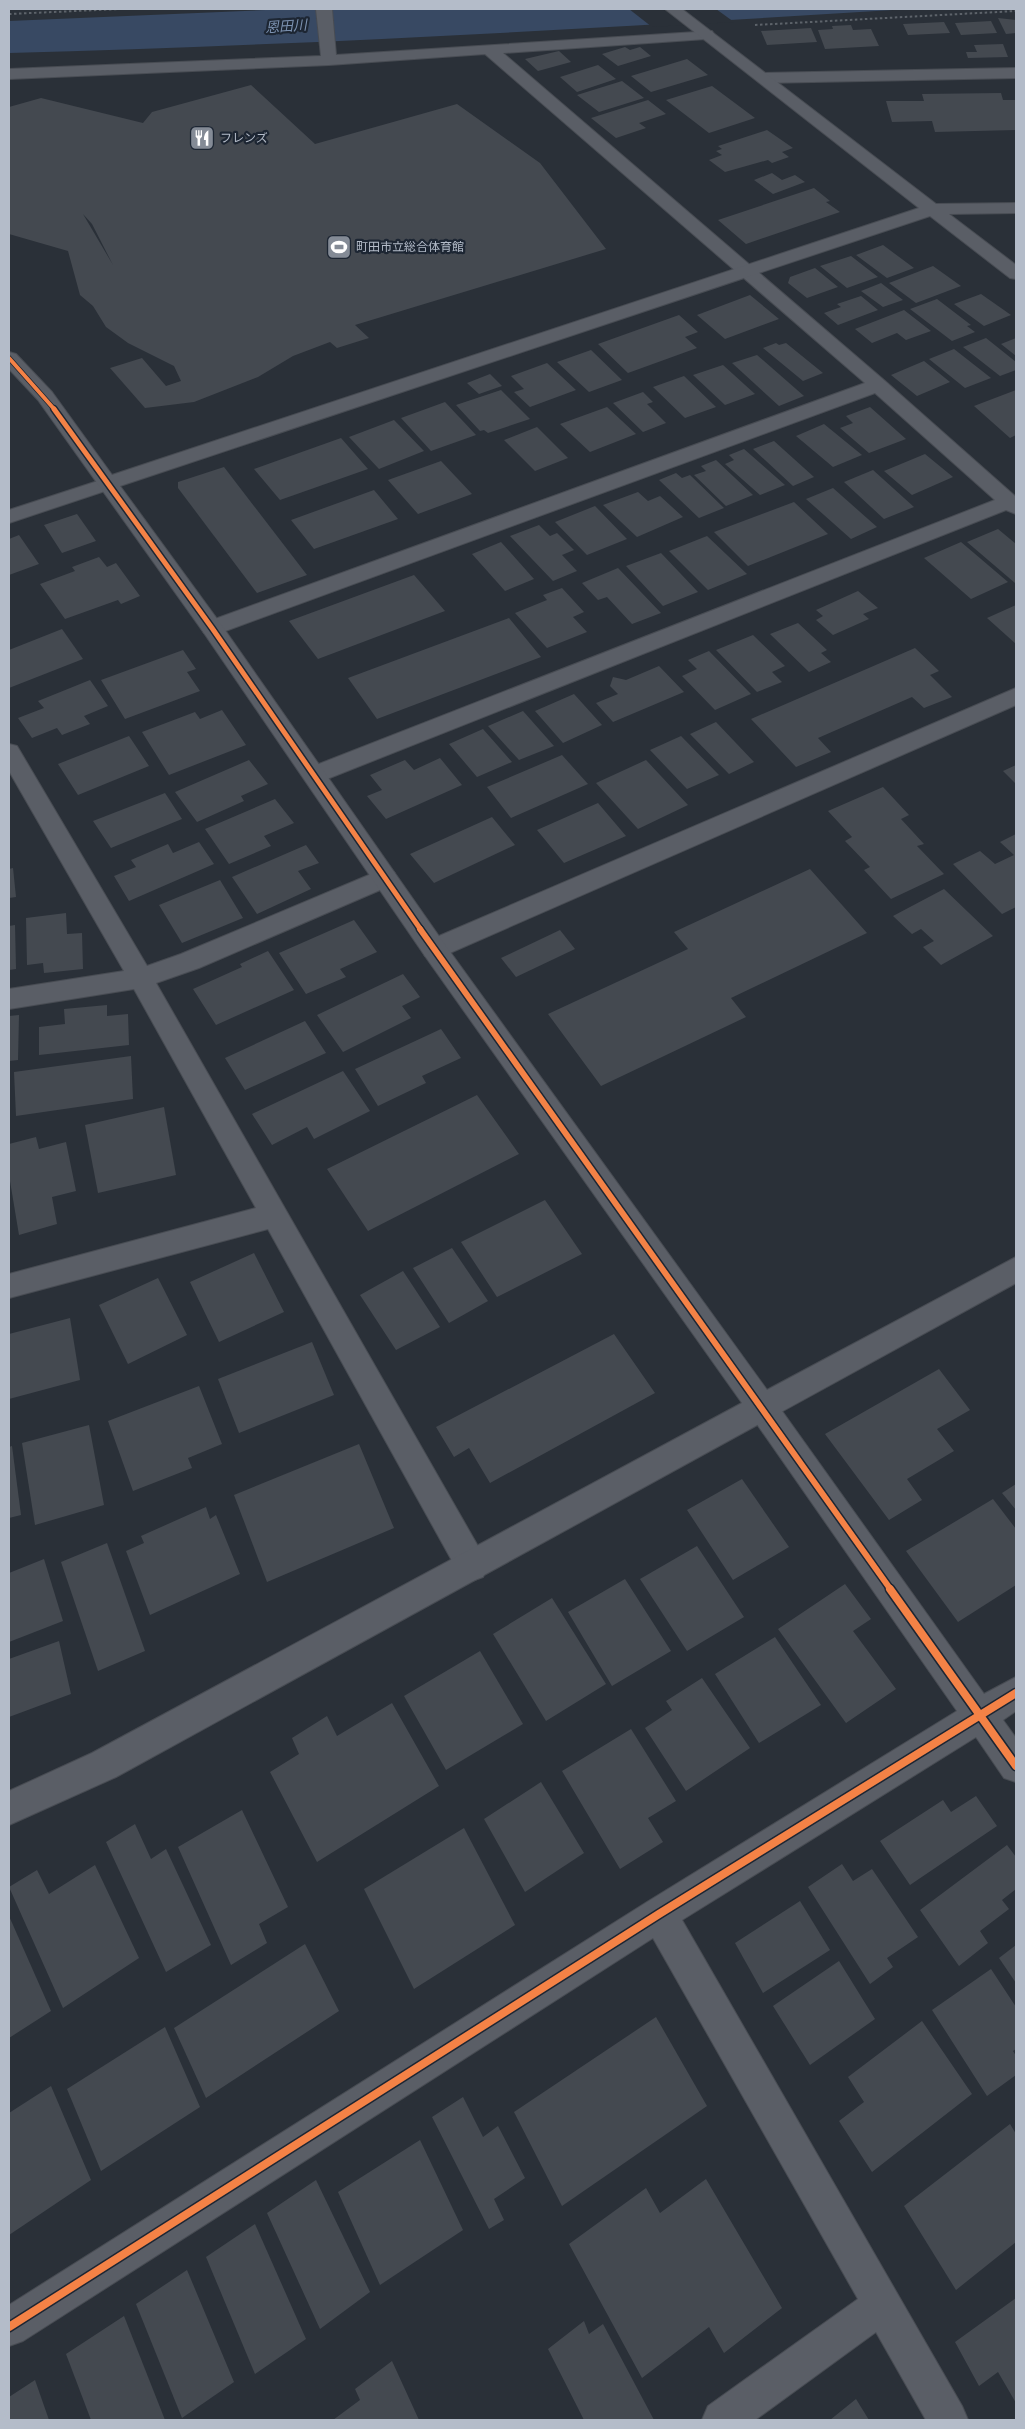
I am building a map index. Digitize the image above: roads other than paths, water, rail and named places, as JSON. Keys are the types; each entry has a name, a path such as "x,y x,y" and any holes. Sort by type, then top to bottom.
{"street":[{"path":"324,9 329,52"},
{"path":"673,9 1016,274"},
{"path":"9,74 329,52 490,50 525,45 701,30"},
{"path":"314,775 1013,506 878,385 490,50"},
{"path":"762,78 1016,72"},
{"path":"9,517 933,209 1016,208"},
{"path":"9,358 44,396 212,628 434,949 1016,1766"},
{"path":"212,628 878,385"},
{"path":"434,949 1016,696"},
{"path":"9,752 141,978 472,1566"},
{"path":"9,998 141,978 190,961 385,878"},
{"path":"9,1286 275,1215"},
{"path":"9,1808 104,1765 1016,1269"},
{"path":"9,2327 660,1914 1016,1693"},
{"path":"660,1914 948,2420"},
{"path":"722,2420 883,2304"}],"water":[{"name":"恩田川","path":"288,9 909,9 459,35 122,50 9,53 9,21"}],"place":[{"name":"フレンズ","path":"202,138"},
{"name":"町田市立総合体育館","path":"339,247"}]}
